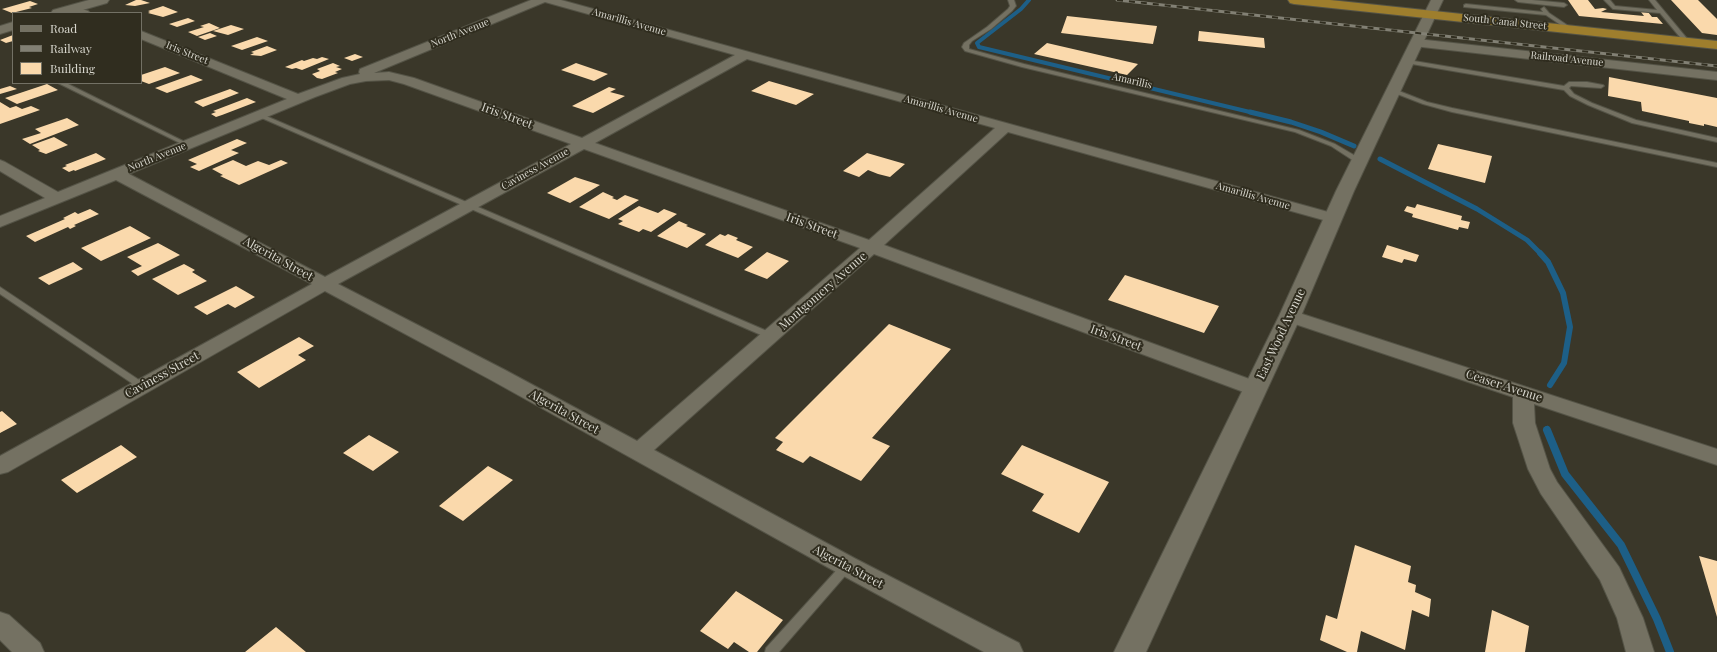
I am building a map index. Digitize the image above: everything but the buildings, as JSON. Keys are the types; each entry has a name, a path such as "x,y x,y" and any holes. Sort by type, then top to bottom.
{"highway":[{"name":"South Canal Street","path":"1294,0 1434,7 1570,29 1717,45"}],"main road":[{"path":"68,12 78,11 103,0"},
{"name":"East Wood Avenue","path":"1130,652 1256,389 1333,218 1434,7"},
{"path":"0,30 12,26"}],"street":[{"name":"North Avenue","path":"0,222 541,0"},
{"name":"Amarillis Avenue","path":"549,0 1333,218"},
{"name":"Iris Street","path":"142,35 299,99"},
{"name":"Railroad Avenue","path":"1413,52 1717,76"},
{"name":"Caviness Avenue","path":"325,284 745,55"},
{"name":"North Avenue","path":"314,93 347,81 366,77"},
{"name":"Iris Street","path":"366,77 397,77 872,247 1256,389"},
{"name":"Montgomery Avenue","path":"638,452 872,247 1005,127"},
{"path":"0,165 56,198"},
{"name":"Algerita Street","path":"117,174 498,375 847,566 1010,652"},
{"name":"Caviness Street","path":"0,466 325,284"},
{"name":"Ceaser Avenue","path":"1290,316 1717,457"},
{"path":"1523,392 1524,423 1539,469 1549,488 1574,520 1610,574 1630,618 1640,652"},
{"path":"0,623 30,652"}],"lane":[{"name":"Amarillis","path":"1011,0 1013,6 1010,10 989,28 970,40 965,47 967,50 1022,65 1296,131 1333,145 1360,161"},
{"path":"1518,0 1564,5"},
{"path":"1607,0 1613,7 1662,12"},
{"path":"1652,0 1686,41"},
{"path":"1540,2 1547,14 1570,29"},
{"path":"1466,6 1547,14"},
{"path":"1413,52 1566,88 1572,95 1634,122 1717,140"},
{"path":"63,84 188,144"},
{"path":"1566,88 1569,84 1601,86"},
{"path":"1394,91 1425,103 1452,110 1717,165"},
{"path":"259,115 771,336"},
{"path":"0,290 142,386"},
{"path":"771,652 847,566"}],"waterway":[{"path":"1029,0 1021,9 977,43 979,47 1254,113"},
{"path":"1250,112 1291,122 1321,132 1354,146"},
{"path":"1380,159 1477,209 1527,240 1540,253"},
{"path":"1540,253 1548,262 1563,293 1570,327 1564,363 1550,385"},
{"path":"1547,430 1565,474 1621,545 1657,619 1670,652"}],"railway":[{"path":"1117,0 1717,66"}]}
